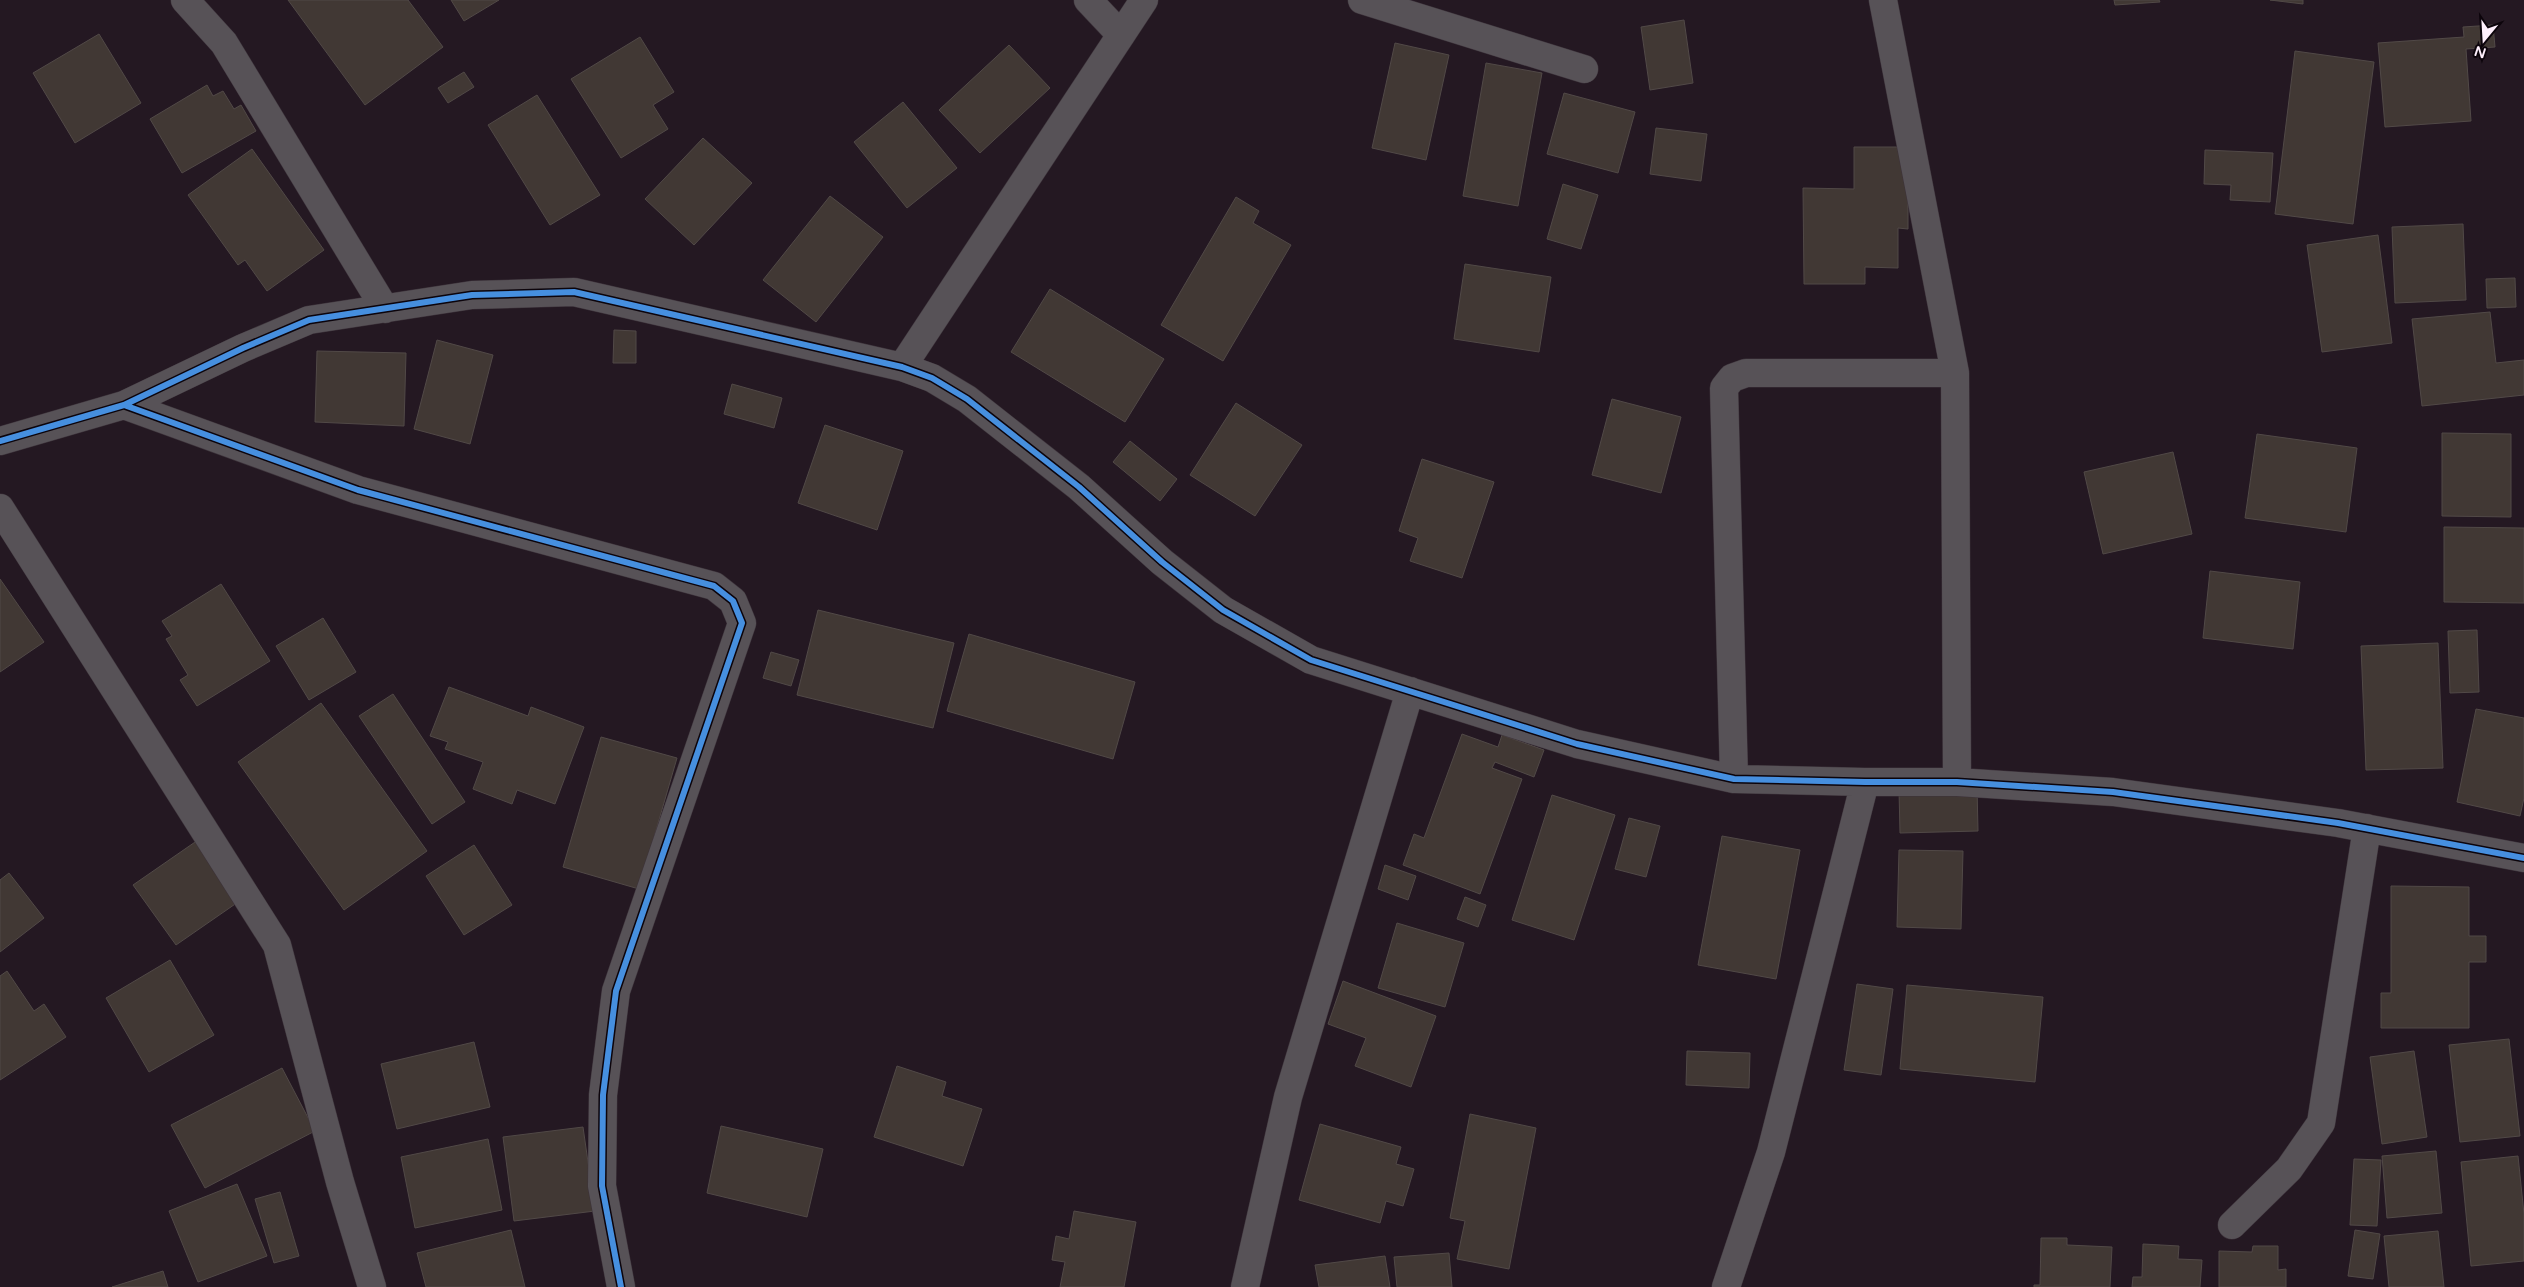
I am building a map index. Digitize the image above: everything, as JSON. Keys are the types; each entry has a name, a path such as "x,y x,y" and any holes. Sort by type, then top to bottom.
{"street":[{"path":"186,0 224,43 385,308"},
{"path":"1088,0 1121,35"},
{"path":"902,367 1144,0"},
{"path":"1362,0 1584,69"},
{"path":"1883,0 1955,372 1957,782"},
{"path":"0,441 124,405 243,348 309,320 472,295 574,292 902,367 932,378 968,399 1079,487 1162,562 1223,610 1310,660 1577,744 1734,779 1957,782 2114,792 2367,828 2524,858"},
{"path":"1734,779 1724,388 1732,378 1746,372 1955,372"},
{"path":"124,405 358,490 714,586 733,601 742,623 616,991 603,1095 602,1186 621,1287"},
{"path":"0,508 277,945 340,1182 372,1287"},
{"path":"1245,1287 1288,1097 1410,691"},
{"path":"1726,1287 1770,1152 1865,782"},
{"path":"2232,1224 2289,1170 2321,1123 2367,828"}],"building":[{"path":"288,0 408,0 443,47 365,105"},
{"path":"451,0 499,0 464,21"},
{"path":"2114,0 2159,0 2160,2 2115,5"},
{"path":"2270,0 2303,0 2303,4"},
{"path":"1684,20 1693,83 1650,90 1641,27"},
{"path":"2493,25 2495,47 2466,49 2471,121 2385,127 2378,43 2464,37 2463,27"},
{"path":"99,34 141,103 75,143 33,73"},
{"path":"640,37 674,92 653,105 668,129 621,158 571,79"},
{"path":"1395,43 1449,55 1426,160 1372,148"},
{"path":"1009,45 1050,88 980,153 939,110"},
{"path":"2295,51 2374,62 2353,224 2275,214"},
{"path":"1486,63 1542,73 1518,206 1463,196"},
{"path":"464,72 474,87 448,103 438,88"},
{"path":"207,85 213,96 223,91 234,109 241,105 256,131 182,173 150,119"},
{"path":"1564,93 1635,112 1618,173 1547,154"},
{"path":"537,95 600,195 550,225 488,125"},
{"path":"903,102 957,168 907,208 854,142"},
{"path":"1656,128 1707,134 1701,181 1650,174"},
{"path":"703,138 752,183 694,245 645,199"},
{"path":"1854,147 1908,147 1908,229 1898,228 1898,268 1865,267 1865,284 1804,284 1803,188 1854,189"},
{"path":"252,149 324,250 267,291 245,260 238,265 188,195"},
{"path":"2205,150 2273,153 2270,202 2230,200 2231,185 2204,184"},
{"path":"1563,184 1598,195 1581,249 1547,239"},
{"path":"830,196 883,237 816,322 763,280"},
{"path":"1236,197 1259,211 1253,223 1291,245 1223,361 1161,325"},
{"path":"2463,224 2466,300 2395,303 2392,227"},
{"path":"2378,235 2392,343 2322,352 2307,245"},
{"path":"1465,264 1551,277 1539,352 1454,339"},
{"path":"2515,278 2516,307 2487,308 2486,279"},
{"path":"1050,289 1164,359 1125,422 1011,352"},
{"path":"2490,312 2496,363 2524,360 2524,395 2422,406 2412,319"},
{"path":"614,330 636,331 636,363 613,363"},
{"path":"437,340 493,355 470,444 414,429"},
{"path":"317,351 406,353 404,426 315,422"},
{"path":"732,384 782,398 774,428 724,414"},
{"path":"1612,399 1681,417 1661,493 1592,475"},
{"path":"1236,403 1302,445 1255,516 1190,475"},
{"path":"825,425 903,451 877,530 798,503"},
{"path":"2442,433 2511,434 2511,517 2442,516"},
{"path":"2257,434 2357,448 2346,532 2245,518"},
{"path":"1130,441 1177,479 1160,501 1113,462"},
{"path":"2173,452 2192,534 2103,554 2084,472"},
{"path":"1422,459 1494,482 1462,578 1410,561 1418,538 1399,531"},
{"path":"2444,527 2524,528 2524,603 2444,602"},
{"path":"2210,571 2300,582 2293,649 2203,638"},
{"path":"0,579 44,642 0,672"},
{"path":"221,584 270,661 197,706 180,680 188,675 166,639 172,636 162,621"},
{"path":"818,610 954,643 933,728 797,695"},
{"path":"323,618 356,672 309,700 276,646"},
{"path":"2477,630 2479,692 2450,693 2448,631"},
{"path":"969,634 1135,682 1113,759 947,711"},
{"path":"2438,643 2443,768 2366,770 2361,646"},
{"path":"771,652 799,660 791,686 763,678"},
{"path":"449,687 528,716 531,707 584,727 555,804 517,790 512,804 473,789 483,762 445,749 448,742 430,736"},
{"path":"393,694 465,802 432,824 359,716"},
{"path":"321,703 427,851 344,910 238,762"},
{"path":"2476,709 2524,718 2524,798 2520,816 2457,802"},
{"path":"1462,734 1498,747 1502,735 1544,750 1534,777 1495,762 1492,768 1522,779 1480,894 1403,865 1414,834 1424,838"},
{"path":"601,737 677,758 639,889 563,867"},
{"path":"1977,787 1978,831 1900,833 1899,790"},
{"path":"1552,795 1615,815 1574,940 1512,920"},
{"path":"1629,818 1660,826 1646,877 1615,869"},
{"path":"1722,836 1800,850 1776,979 1698,965"},
{"path":"198,840 241,900 176,945 133,885"},
{"path":"474,845 512,905 464,935 426,876"},
{"path":"1899,850 1963,851 1961,929 1897,927"},
{"path":"1385,865 1416,876 1408,900 1378,889"},
{"path":"9,873 44,918 0,952 0,880"},
{"path":"2391,886 2469,887 2469,936 2486,936 2486,962 2469,962 2469,1028 2381,1028 2381,993 2391,993"},
{"path":"1465,897 1486,905 1478,927 1457,919"},
{"path":"1397,923 1464,943 1445,1007 1378,988"},
{"path":"170,960 214,1035 149,1072 106,998"},
{"path":"7,971 34,1011 44,1004 66,1037 0,1080 0,976"},
{"path":"1343,981 1436,1016 1411,1087 1355,1066 1366,1038 1328,1024"},
{"path":"1857,984 1893,989 1881,1075 1844,1070"},
{"path":"1907,985 2043,997 2035,1082 1900,1069"},
{"path":"2509,1039 2520,1136 2460,1142 2449,1045"},
{"path":"474,1042 490,1107 397,1129 381,1064"},
{"path":"1687,1051 1750,1053 1749,1088 1686,1085"},
{"path":"2414,1051 2427,1137 2382,1144 2370,1057"},
{"path":"897,1066 946,1082 942,1096 982,1109 963,1166 874,1137"},
{"path":"282,1068 315,1131 205,1188 171,1125"},
{"path":"1470,1114 1536,1128 1509,1269 1457,1259 1465,1221 1450,1218"},
{"path":"1320,1124 1401,1147 1396,1164 1414,1169 1403,1206 1386,1201 1380,1223 1299,1200"},
{"path":"721,1126 823,1149 807,1217 707,1193"},
{"path":"583,1127 595,1211 514,1221 503,1137"},
{"path":"488,1139 502,1210 415,1228 401,1157"},
{"path":"2436,1151 2442,1213 2387,1218 2382,1156"},
{"path":"2518,1156 2524,1214 2524,1261 2471,1266 2461,1162"},
{"path":"2354,1159 2381,1160 2377,1226 2350,1225"},
{"path":"237,1184 267,1256 198,1282 169,1211"},
{"path":"280,1192 299,1256 274,1263 255,1199"},
{"path":"1074,1211 1136,1222 1124,1287 1060,1287 1065,1262 1052,1260 1056,1236 1069,1239"},
{"path":"511,1230 525,1287 426,1287 417,1253"},
{"path":"2355,1230 2380,1234 2373,1279 2348,1276"},
{"path":"2438,1231 2444,1287 2389,1287 2384,1236"},
{"path":"2041,1238 2067,1238 2067,1245 2112,1247 2110,1287 2034,1287 2034,1285 2040,1285"},
{"path":"2143,1244 2179,1246 2178,1259 2202,1260 2200,1287 2132,1287 2133,1277 2142,1277"},
{"path":"2253,1246 2278,1246 2278,1270 2286,1269 2286,1287 2219,1287 2219,1251 2252,1252"},
{"path":"1449,1253 1452,1287 1397,1287 1394,1257"},
{"path":"1385,1256 1390,1287 1319,1287 1315,1265"},
{"path":"163,1271 168,1287 112,1287"}],"cycle path":[{"path":"0,441 124,405 243,348 309,320 472,295 574,292 902,367 932,378 967,399 1079,487 1162,562 1223,610 1311,660 1577,744 1734,779 1957,782 2113,792 2338,823 2524,858"},
{"path":"124,405 358,490 714,586 733,601 742,623 616,991 603,1095 602,1186 621,1287"}]}
